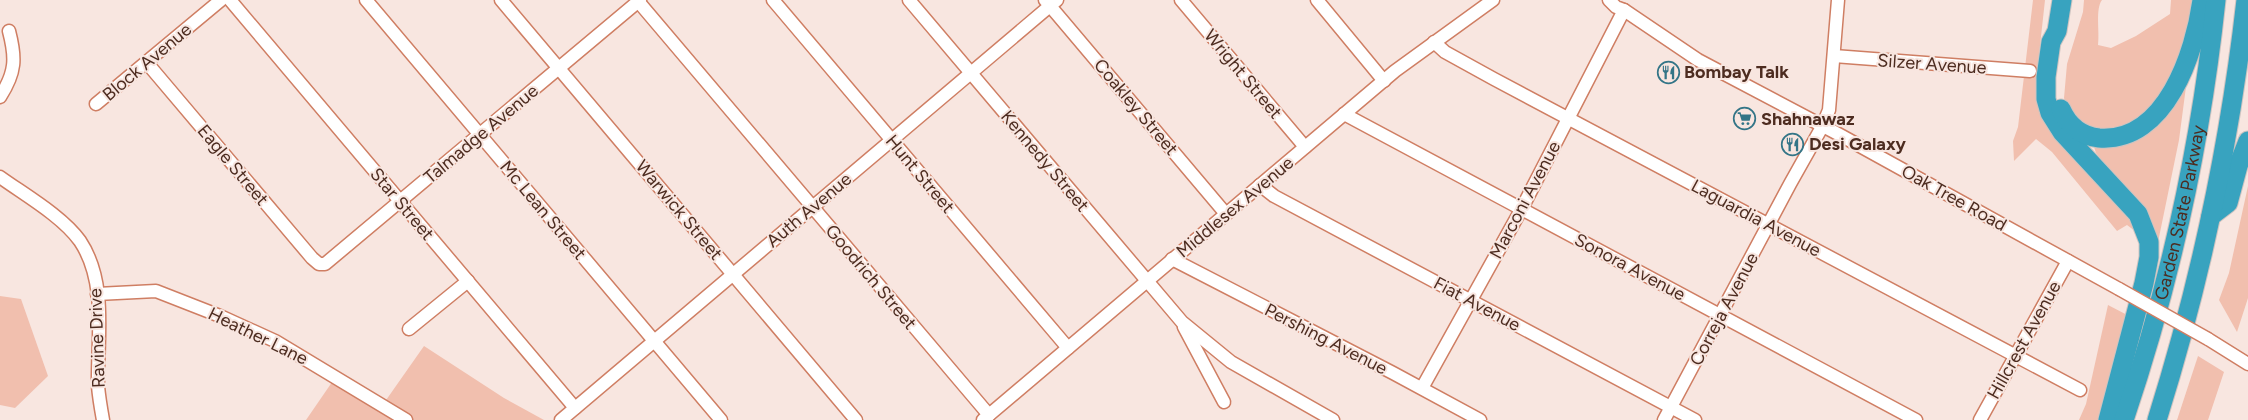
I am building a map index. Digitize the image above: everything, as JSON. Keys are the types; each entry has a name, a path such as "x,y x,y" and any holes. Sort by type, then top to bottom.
{"highway":[{"path":"2062,0 2057,31 2051,42 2046,77 2046,99 2050,113 2062,132 2138,214 2149,242 2149,256 2144,284 2108,420"},
{"path":"2057,31 2061,43 2056,93 2062,112 2073,126 2083,133 2094,137 2113,138 2131,132 2143,125 2159,110 2173,90 2195,38 2202,0"},
{"name":"Garden State Parkway","path":"2124,420 2167,275 2182,210 2206,80 2216,0"},
{"name":"Garden State Parkway","path":"2157,420 2182,338 2211,216 2227,132 2246,0"},
{"path":"2211,216 2228,203 2238,166 2248,141"}],"street":[{"name":"Block Avenue","path":"96,104 221,0"},
{"name":"Star Street","path":"230,0 575,408"},
{"name":"Mc Lean Street","path":"366,0 721,420"},
{"name":"Warwick Street","path":"501,0 856,420"},
{"name":"Talmadge Avenue","path":"322,264 330,262 638,0"},
{"name":"Goodrich Street","path":"638,0 986,418"},
{"name":"Hunt Street","path":"773,0 1068,348"},
{"name":"Kennedy Street","path":"908,0 1182,322 1230,362 1333,420"},
{"name":"Wright Street","path":"1181,0 1306,147"},
{"path":"1317,0 1384,80"},
{"name":"Middlesex Avenue","path":"986,418 1384,80 1493,0"},
{"name":"Oak Tree Road","path":"1609,0 1616,7 1624,10 1698,60 1840,135 2068,261 2208,339 2248,364"},
{"name":"Correja Avenue","path":"1664,420 1822,127 1829,110 1838,0"},
{"name":"Auth Avenue","path":"560,420 892,140 1051,2"},
{"name":"Coakley Street","path":"1051,2 1226,214"},
{"name":"Marconi Avenue","path":"1422,388 1521,210 1624,10"},
{"path":"0,97 14,69 15,54 9,31"},
{"name":"Laguardia Avenue","path":"1434,42 1445,52 1568,119 2080,390"},
{"name":"Silzer Avenue","path":"1834,56 2030,72"},
{"name":"Eagle Street","path":"146,63 312,258 322,264"},
{"name":"Sonora Avenue","path":"1344,114 1916,420"},
{"name":"Ravine Drive","path":"0,177 56,218 80,241 93,268 100,340 98,386 103,420"},
{"name":"Fiat Avenue","path":"1260,185 1274,196 1695,420"},
{"name":"Pershing Avenue","path":"1172,260 1422,388 1480,420"},
{"name":"Hillcrest Avenue","path":"1980,420 2068,261"},
{"path":"409,329 468,282"},
{"name":"Heather Lane","path":"97,294 156,291 220,316 275,341 358,389 406,420"},
{"name":"Kennedy Street","path":"1182,322 1224,402"}],"shaded area":[{"path":"2033,0 2045,0 2038,64 2040,92 2127,211 2135,231 2127,225 2117,231 2052,152 2036,139 2014,161 2013,141 2018,127"},
{"path":"2084,0 2102,0 2098,15 2098,45 2111,48 2136,36 2170,14 2171,0 2193,0 2186,44 2157,102 2131,125 2101,131 2081,124 2067,107 2064,98 2067,64 2083,12"},
{"path":"2187,79 2179,140 2157,247 2117,179 2096,153 2094,147 2105,144"},
{"path":"2248,186 2248,298 2237,332 2219,300 2229,273"},
{"path":"0,296 21,299 48,376 15,408 0,405"},
{"path":"2108,305 2133,318 2101,420 2079,420 2086,404"},
{"path":"424,346 504,398 544,420 409,420 398,412 392,420 306,420 339,372 384,403"},
{"path":"2198,356 2224,372 2208,420 2177,420"}],"place":[{"name":"Bombay Talk","path":"1668,72"},
{"name":"Shahnawaz","path":"1745,119"},
{"name":"Desi Galaxy","path":"1793,144"}]}
